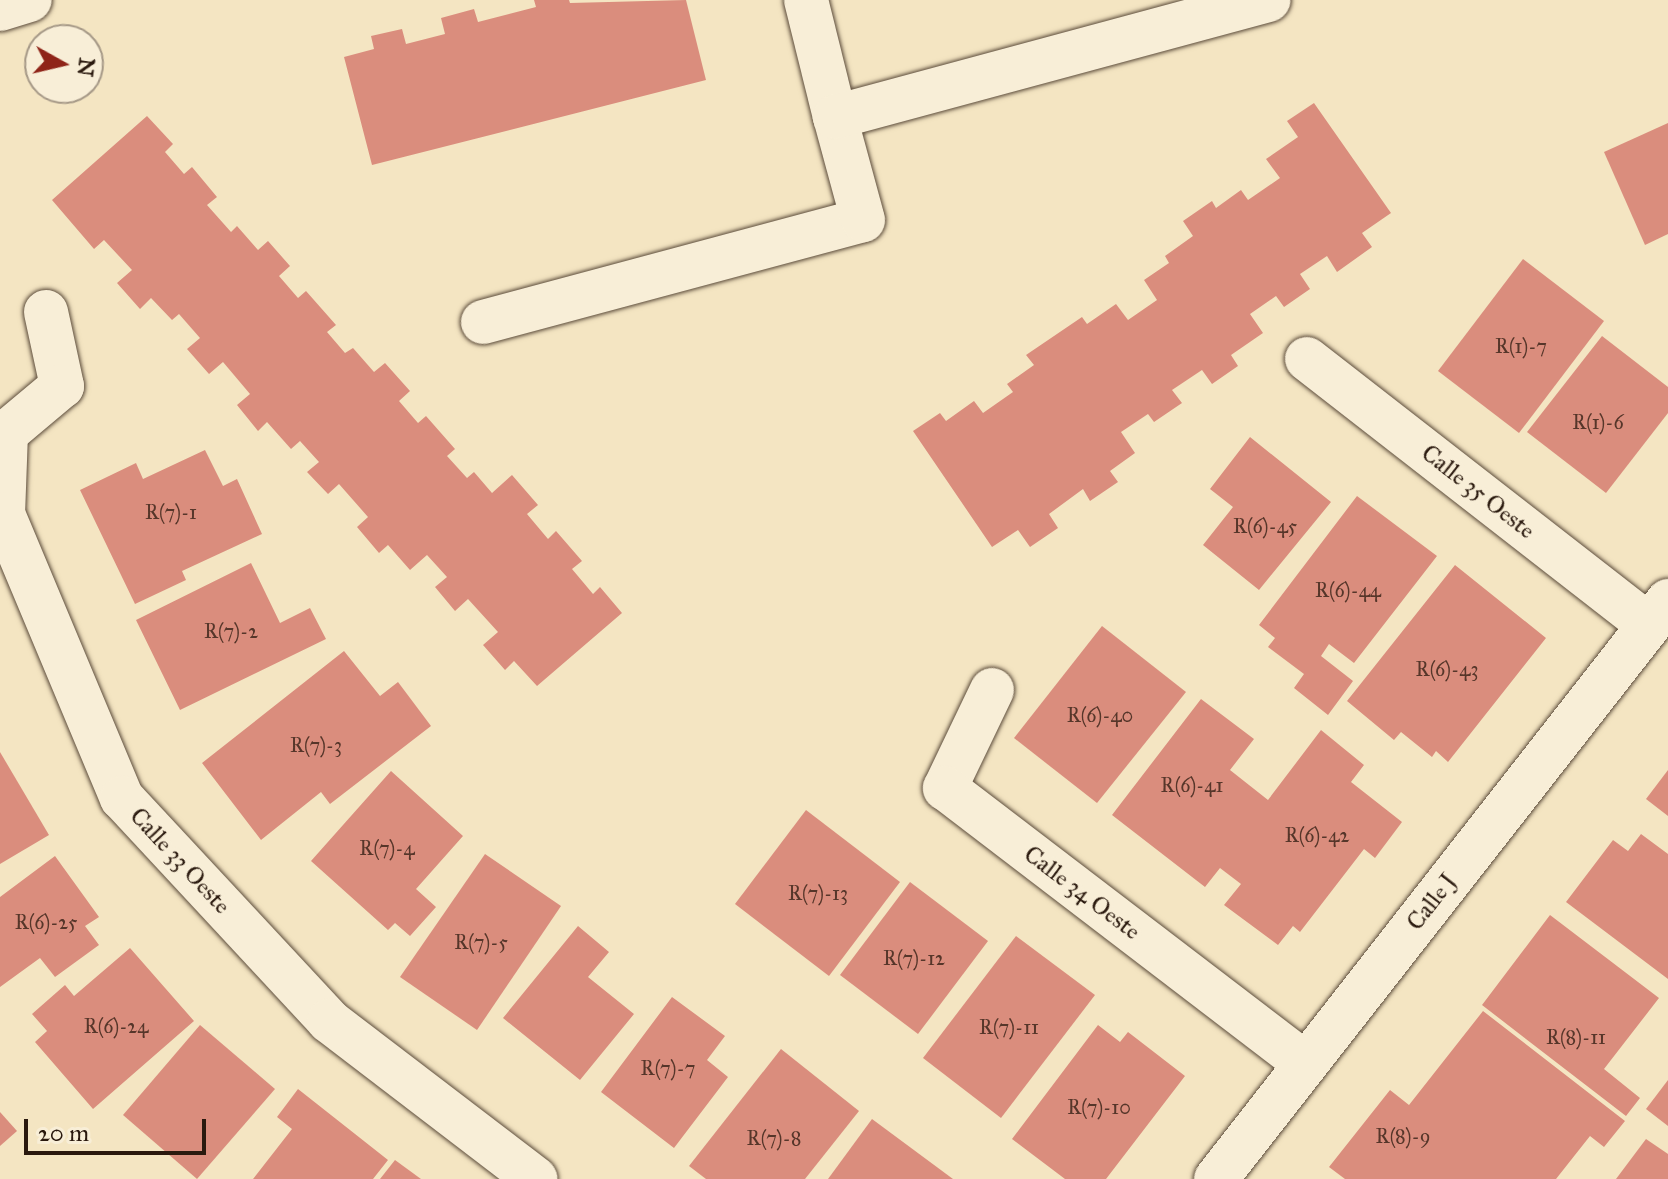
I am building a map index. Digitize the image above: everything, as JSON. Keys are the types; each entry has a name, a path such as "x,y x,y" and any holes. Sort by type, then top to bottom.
{"street":[{"path":"0,9 30,0"},
{"path":"483,322 863,220 806,0"},
{"path":"835,117 1269,0"},
{"name":"Calle 33 Oeste","path":"46,312 62,386 6,433 3,514 122,798 329,1021 536,1179"},
{"name":"Calle 35 Oeste","path":"1307,359 1659,613"},
{"name":"Calle J","path":"1216,1179 1659,613"},
{"name":"Calle 34 Oeste","path":"992,690 945,788 1305,1063"}],"building":[{"path":"534,0 569,0 570,3 686,0 706,80 372,165 344,57 374,49 371,36 402,29 406,44 445,34 441,18 474,9 478,22 536,7"},
{"path":"1314,103 1391,213 1362,233 1372,247 1337,272 1327,256 1300,274 1310,289 1284,307 1276,296 1250,314 1263,333 1231,355 1238,366 1212,384 1202,370 1172,390 1182,403 1154,422 1148,414 1121,432 1135,453 1110,471 1118,482 1090,501 1083,489 1049,514 1058,528 1030,547 1018,530 992,547 913,431 940,413 946,421 974,401 983,413 1013,392 1007,384 1034,365 1026,355 1082,317 1087,324 1116,304 1128,320 1157,300 1144,280 1169,263 1165,256 1193,236 1183,221 1212,201 1216,208 1241,190 1248,200 1280,178 1266,159 1298,137 1287,121"},
{"path":"147,116 173,144 165,152 184,174 192,167 217,197 207,205 231,232 237,226 258,250 268,241 290,266 279,276 298,298 306,291 336,325 327,332 345,353 353,348 374,372 385,363 410,391 399,401 418,423 426,416 455,449 447,456 467,478 474,472 492,493 512,475 538,505 527,514 548,539 556,531 582,561 572,569 593,594 600,587 622,613 537,686 514,661 505,670 483,645 498,632 468,599 455,611 435,587 447,577 427,555 410,570 388,545 379,553 357,527 368,517 339,484 328,494 307,472 319,462 300,441 291,449 267,422 258,431 237,405 250,394 223,362 209,374 187,349 200,338 179,314 172,320 151,298 140,309 117,283 132,270 104,240 94,249 52,200"},
{"path":"1668,123 1668,234 1645,245 1604,152"},
{"path":"1523,259 1604,321 1519,433 1438,371"},
{"path":"1602,336 1668,387 1668,413 1606,493 1527,432"},
{"path":"1250,437 1331,502 1259,590 1203,545 1233,507 1210,489"},
{"path":"205,450 223,486 237,479 262,534 182,571 186,580 135,604 80,490 136,463 143,479"},
{"path":"1357,496 1437,556 1354,663 1329,644 1321,656 1353,681 1328,715 1294,688 1304,674 1268,647 1275,638 1259,625"},
{"path":"251,563 280,623 310,608 326,639 180,710 136,620"},
{"path":"1455,565 1546,638 1448,762 1436,751 1432,757 1401,732 1394,740 1347,701"},
{"path":"1102,626 1186,692 1097,803 1014,738"},
{"path":"344,651 380,696 398,682 431,726 330,804 321,792 261,840 202,763"},
{"path":"1201,699 1254,739 1230,770 1268,800 1321,730 1364,765 1351,782 1402,822 1375,858 1364,849 1300,932 1293,926 1278,945 1224,905 1241,884 1220,868 1205,887 1112,815"},
{"path":"0,752 49,835 0,864"},
{"path":"1668,770 1668,816 1646,799"},
{"path":"391,771 463,836 416,889 436,907 410,936 395,923 388,930 311,861"},
{"path":"806,810 900,882 829,976 735,904"},
{"path":"1641,834 1668,854 1668,979 1566,902 1613,840 1628,851"},
{"path":"485,854 561,906 477,1030 400,977"},
{"path":"55,856 99,917 85,926 99,945 55,977 40,958 0,987 0,897"},
{"path":"910,882 988,941 918,1034 840,975"},
{"path":"1550,915 1659,998 1604,1069 1640,1098 1626,1116 1482,1005"},
{"path":"578,926 609,952 588,977 634,1014 580,1080 503,1018"},
{"path":"1016,936 1095,995 1001,1118 923,1058"},
{"path":"130,948 194,1021 93,1109 35,1042 47,1031 32,1014 65,985 74,996"},
{"path":"672,997 725,1036 707,1060 728,1077 674,1148 601,1092"},
{"path":"1483,1011 1625,1121 1604,1147 1590,1136 1556,1179 1345,1179 1329,1167 1390,1090 1409,1105"},
{"path":"200,1025 275,1089 197,1179 123,1115"},
{"path":"1098,1025 1120,1042 1128,1032 1185,1076 1106,1179 1065,1179 1012,1139"},
{"path":"781,1049 859,1111 805,1179 706,1179 689,1166"},
{"path":"1668,1080 1668,1126 1646,1109"},
{"path":"298,1089 388,1160 373,1179 253,1179 292,1129 277,1117"},
{"path":"0,1112 17,1131 0,1146"},
{"path":"872,1119 953,1179 828,1179"},
{"path":"1646,1139 1668,1154 1668,1179 1616,1179"},
{"path":"395,1160 421,1179 380,1179"}]}
